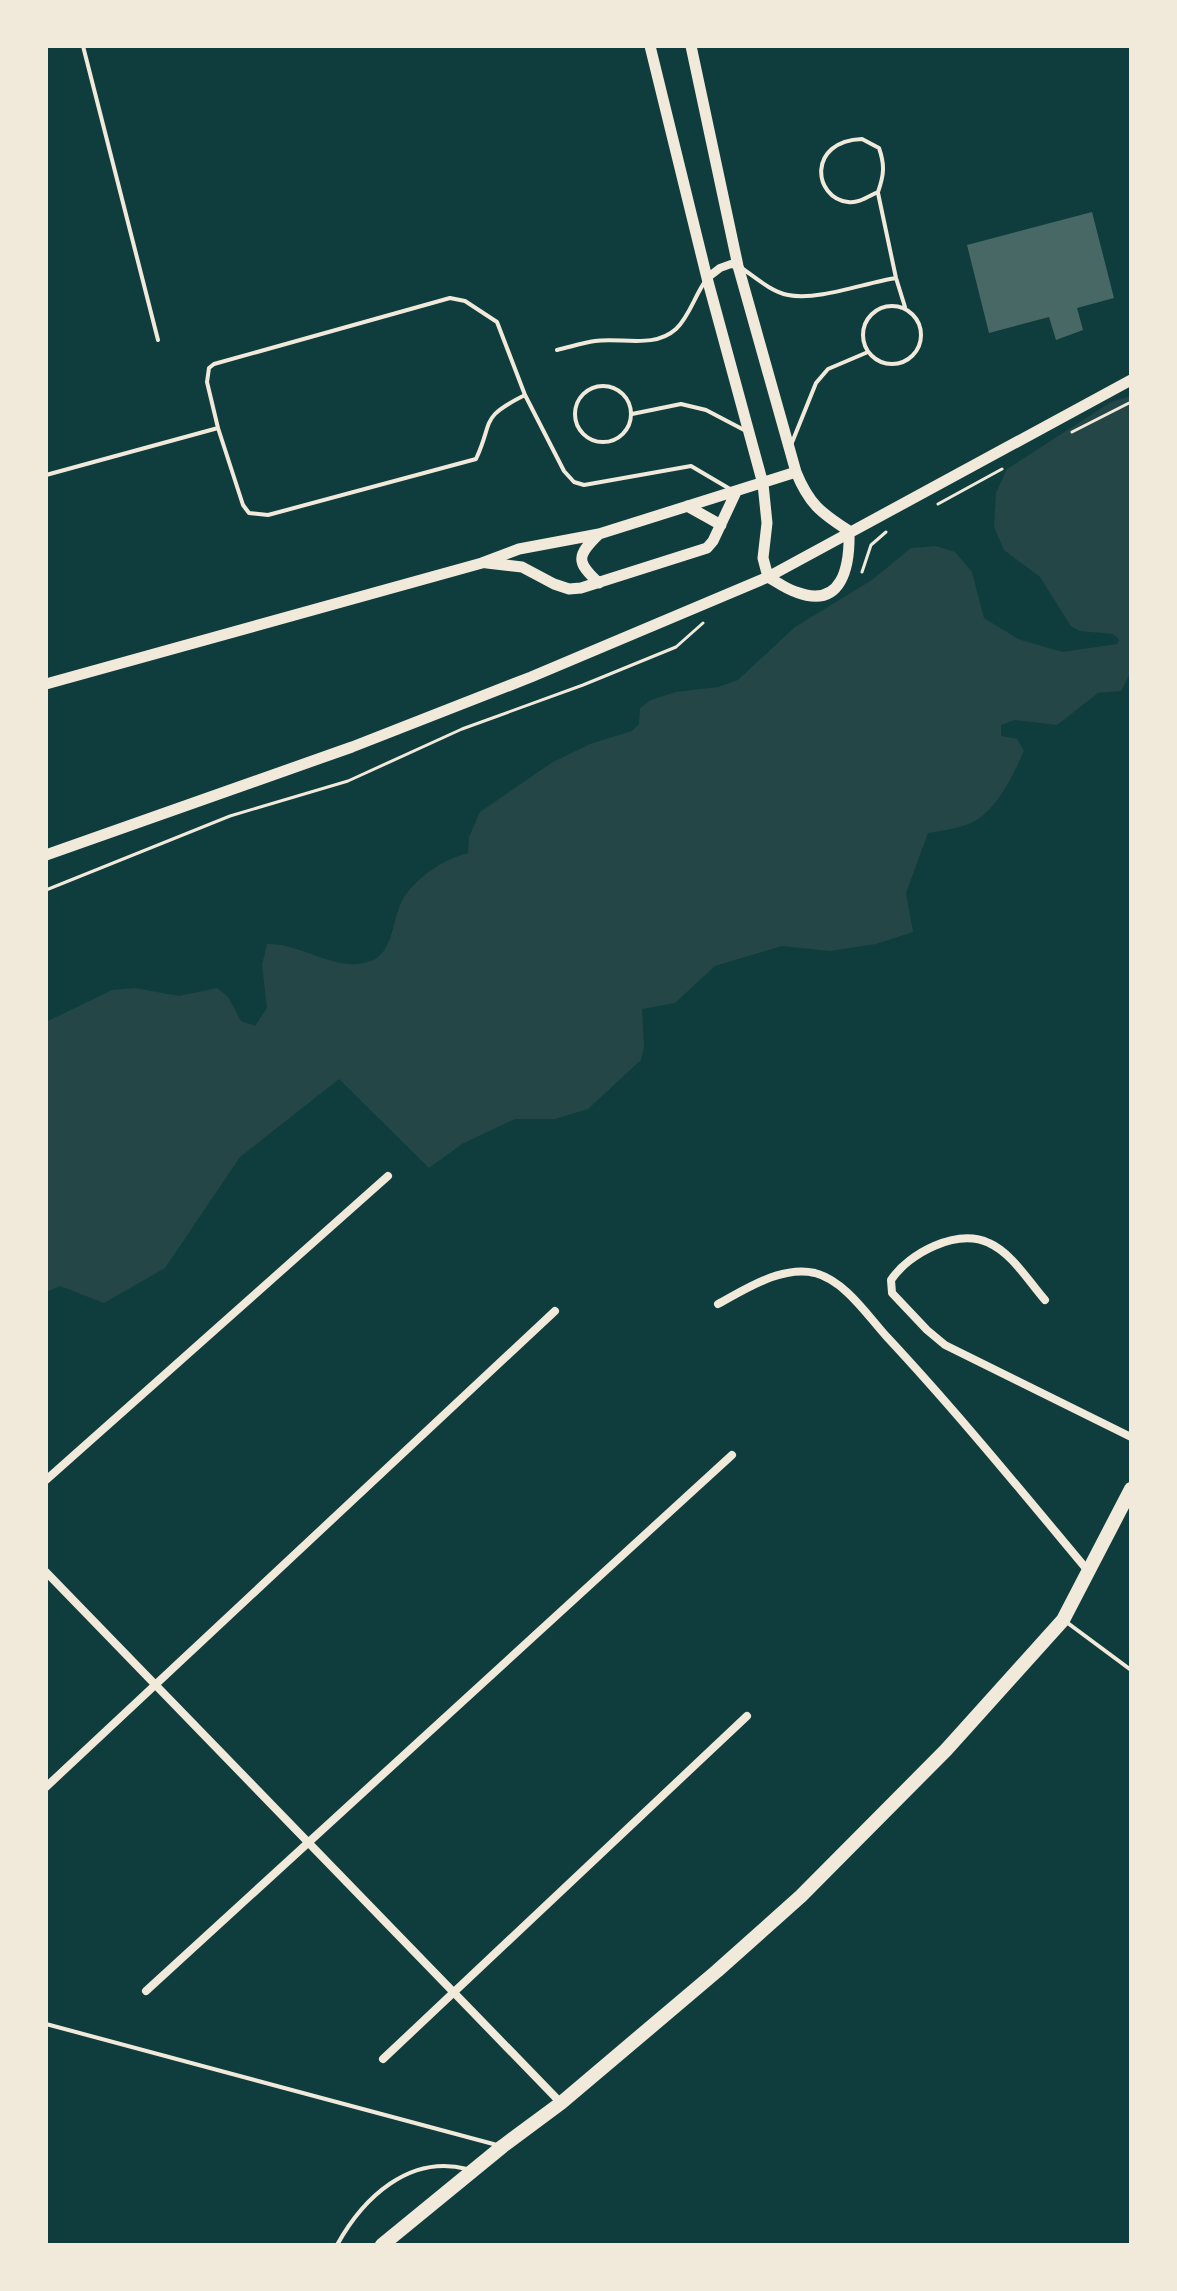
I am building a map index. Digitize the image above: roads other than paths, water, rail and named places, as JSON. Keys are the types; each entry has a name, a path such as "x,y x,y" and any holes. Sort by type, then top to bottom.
{"main road":[{"path":"382,2245 561,2103 717,1971 801,1896 946,1750 1063,1620 1131,1489"}],"street":[{"path":"650,46 707,278 763,484 767,523 763,558 768,577 797,593 826,594 838,586 845,574 850,557 849,531"},
{"path":"691,46 738,266 796,472 806,496 820,512 849,531"},
{"path":"707,278 720,268 731,264 738,266"},
{"path":"46,855 352,747 531,677 768,577 1131,380"},
{"path":"46,684 482,563 519,549 599,534 796,472"},
{"path":"482,563 522,567 569,589 599,583 707,548 736,492"},
{"path":"687,506 721,525"},
{"path":"599,534 585,547 581,561 582,567 599,583"},
{"path":"46,1480 388,1176"},
{"path":"1045,1300 1004,1253 989,1243 974,1239 948,1242 918,1252 891,1280 892,1293 945,1345 1131,1437"},
{"path":"718,1304 762,1280 811,1272 826,1277 841,1288 915,1367 1089,1573"},
{"path":"46,1787 555,1311"},
{"path":"146,1991 732,1455"},
{"path":"46,1572 561,2103"},
{"path":"383,2059 747,1716"}],"lane":[{"path":"83,46 158,340"},
{"path":"878,192 850,203 835,198 824,185 821,165 828,149 845,140 862,139 879,148 884,163 878,192 896,278 905,307 921,326 922,337 919,348 901,363 889,364 877,360 868,352 863,331 867,320 884,306 905,307"},
{"path":"738,266 785,295 831,293 896,278"},
{"path":"557,350 598,341 650,341 668,334 682,322 707,278"},
{"path":"525,395 502,406 491,417 476,459 268,515 249,513 243,505 207,382 209,368 214,364 450,298 465,301 497,322 525,395 564,471 574,482 584,485 691,466 736,492"},
{"path":"790,447 816,383 828,369 868,352"},
{"path":"603,386 623,394 632,414 625,433 608,442 598,442 581,431 575,413 583,394 603,386"},
{"path":"632,414 681,404 706,410 748,432"},
{"path":"46,475 218,428"},
{"path":"1063,1620 1131,1670"},
{"path":"46,2024 503,2146"},
{"path":"337,2245 350,2221 388,2185 410,2171 434,2164 473,2171"}]}
